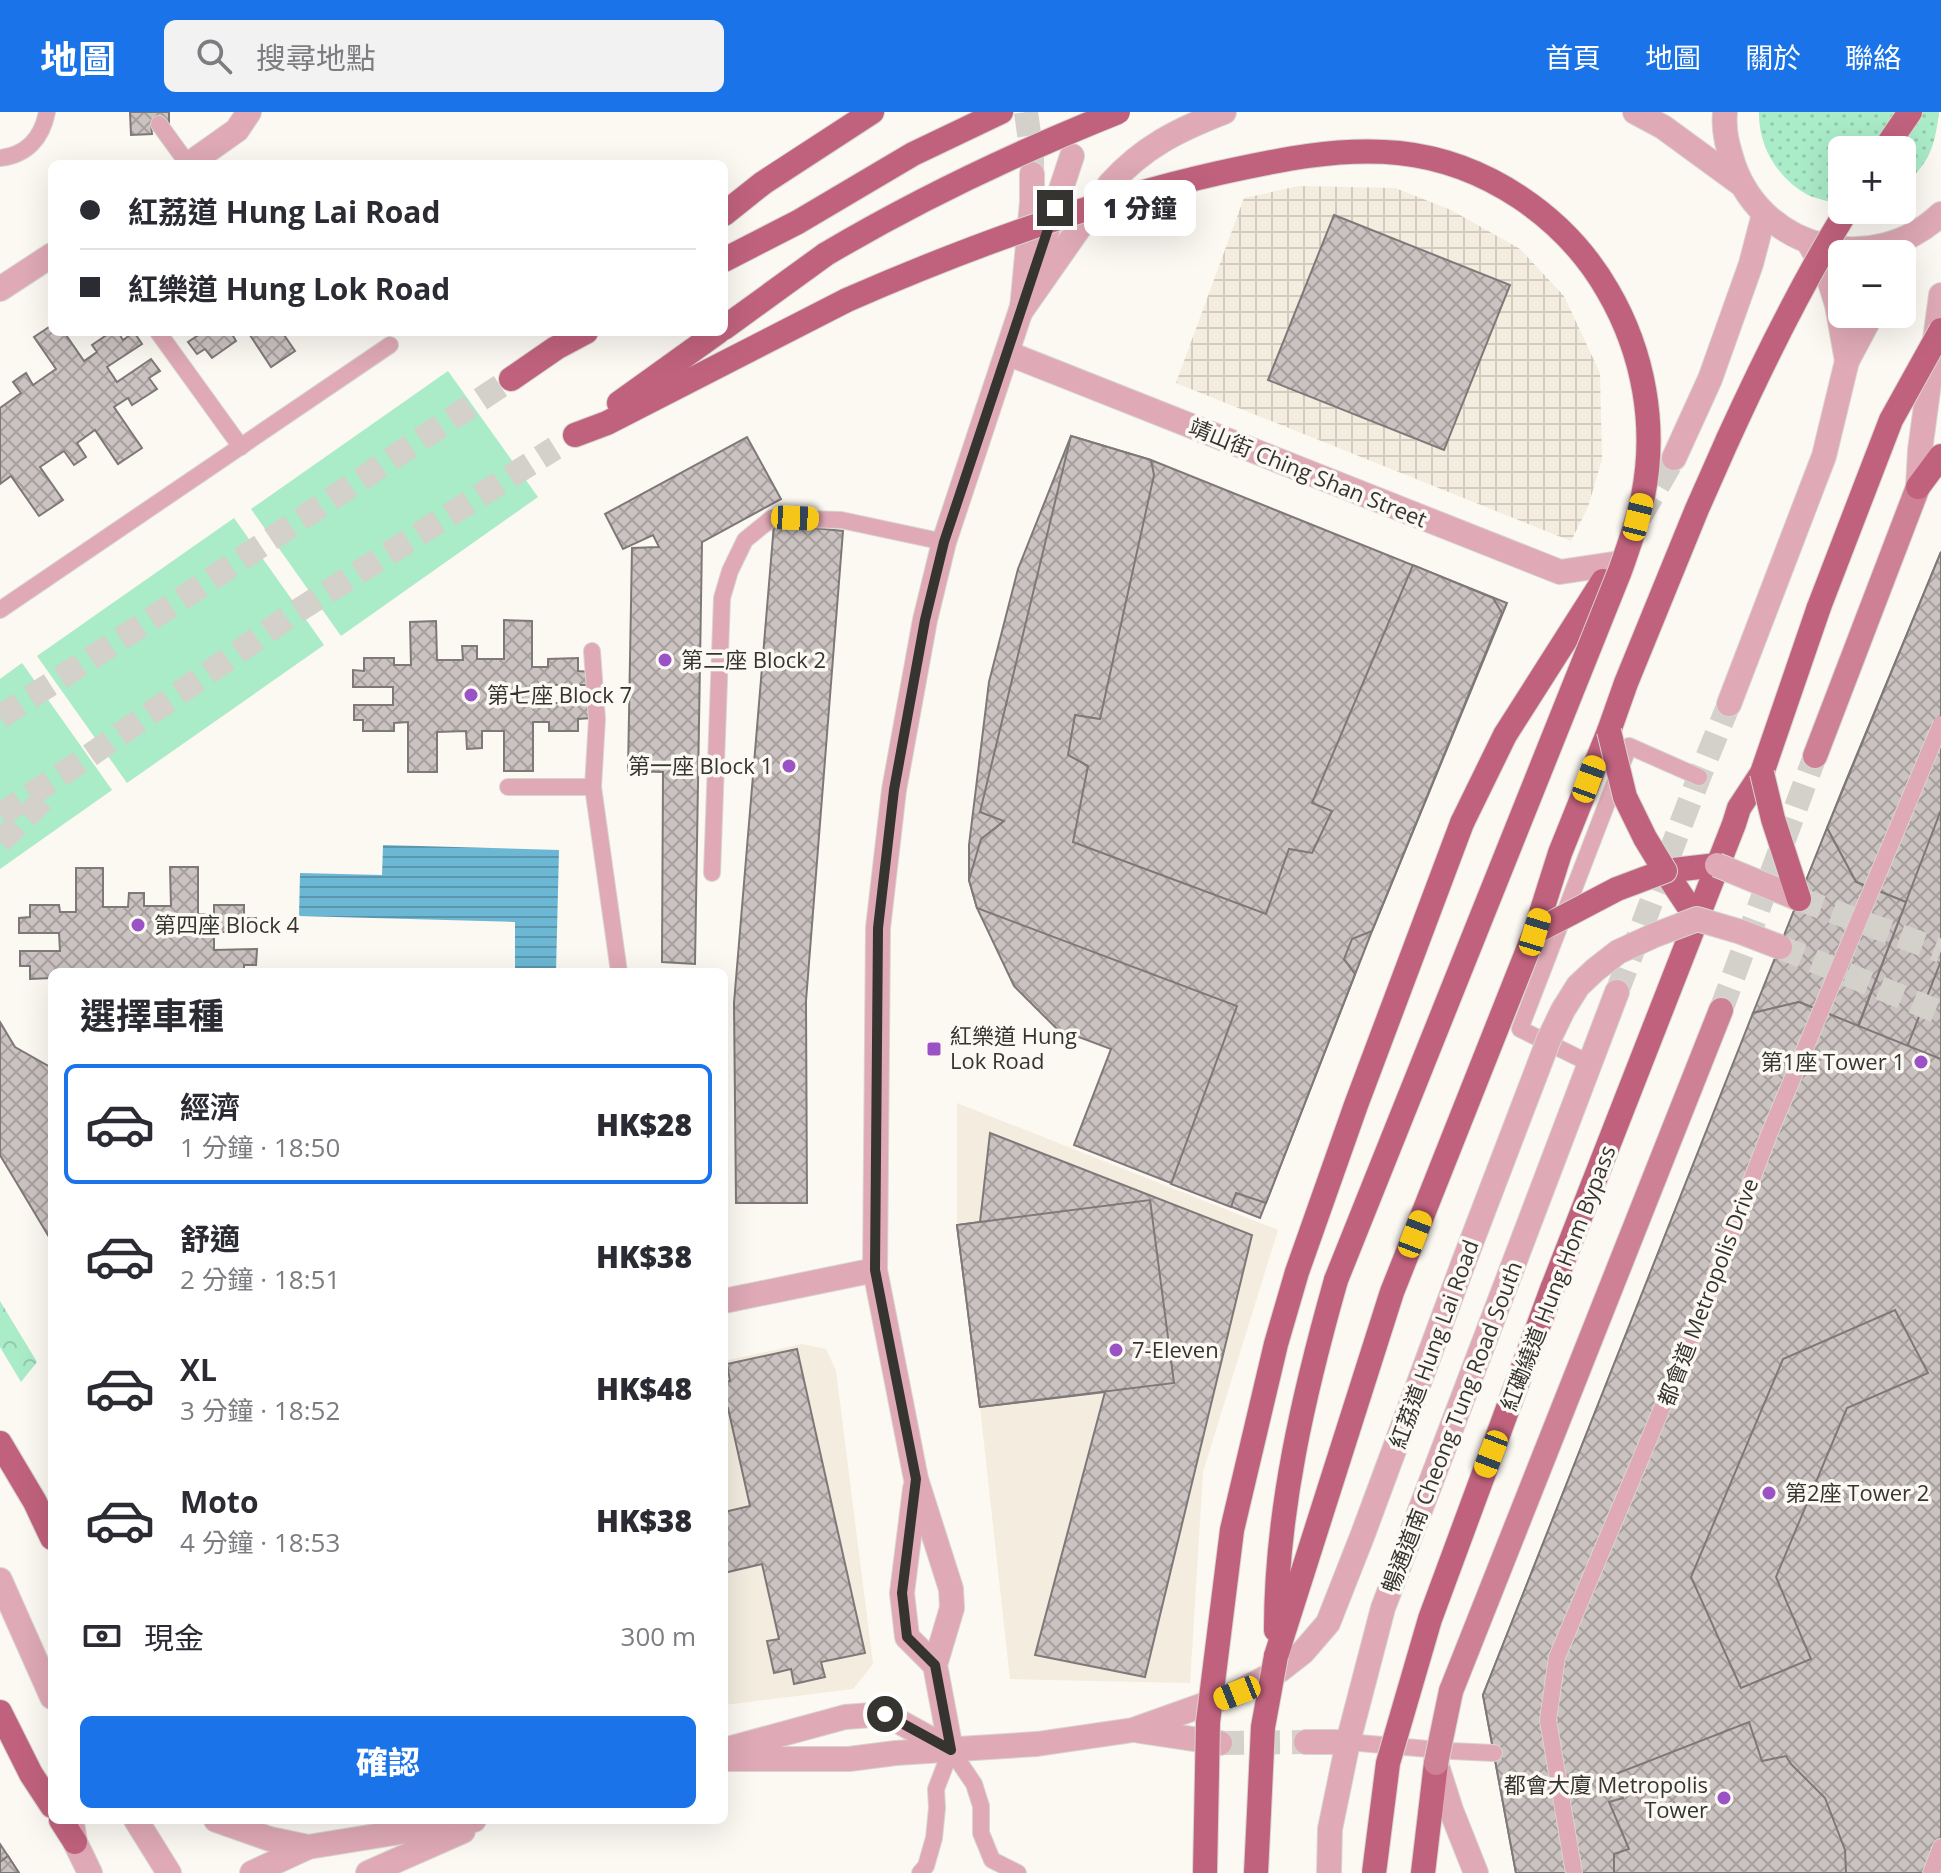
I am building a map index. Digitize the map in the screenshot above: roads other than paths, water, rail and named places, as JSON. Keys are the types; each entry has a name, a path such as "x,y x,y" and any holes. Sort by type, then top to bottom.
{"main road":[{"path":"728,211 763,183 872,112"},
{"path":"728,258 798,222 913,154 1001,112"},
{"path":"728,325 826,254 876,224 971,176 1118,112"},
{"path":"1894,136 1910,112"},
{"path":"712,336 565,442 847,300 992,240 1105,202 1164,186 1325,153 1400,153 1445,163 1513,193 1553,223 1587,260 1626,324 1641,372 1649,445 1641,506 1620,571 1336,1280 1300,1429 1280,1544 1276,1656"},
{"path":"1256,1873 1263,1727 1276,1656 1392,1292 1535,932 1560,853 1626,683 1697,509 1752,387 1839,224"},
{"name":"紅磡繞道 Hung Hom Bypass","path":"1374,1873 1388,1763 1430,1619 1552,1289 1739,808 1762,773 1819,607 1891,420 1941,330"},
{"path":"520,373 570,336"},
{"path":"556,348 578,336"},
{"path":"1815,756 1918,487 1941,456"},
{"path":"1205,1873 1208,1722 1230,1545 1276,1344 1297,1272 1462,823 1505,735 1608,572"},
{"path":"1609,731 1625,797 1645,838 1697,919"},
{"path":"1762,773 1773,819 1799,899"},
{"path":"1535,932 1617,889 1665,871 1717,865"},
{"path":"1423,1873 1436,1763 1451,1691 1721,1010"},
{"path":"0,1443 48,1530"},
{"path":"0,1712 31,1774 48,1800"}],"street":[{"path":"194,160 237,130 249,112"},
{"path":"1021,311 1110,184 1126,166 1163,139 1224,112"},
{"path":"1635,112 1663,127 1741,184 1764,214 1784,230 1828,247"},
{"path":"1725,112 1726,144 1741,184"},
{"path":"951,1750 935,1665 952,1608 951,1589 916,1479 875,1270 878,928 894,790 925,620 944,542 1072,156"},
{"path":"1021,311 1032,174"},
{"path":"1674,458 1710,379 1751,264 1764,214"},
{"path":"1910,240 1941,214"},
{"path":"1808,241 1828,276 1837,305 1847,361"},
{"path":"0,289 48,258"},
{"path":"1918,487 1920,450 1941,295"},
{"path":"1729,704 1824,456 1847,361 1865,328"},
{"name":"靖山街 Ching Shan Street","path":"1007,353 1560,572 1608,572"},
{"path":"1717,865 1799,899"},
{"path":"1697,919 1780,947"},
{"name":"紅荔道 Hung Lai Road","path":"728,1759 849,1759 1037,1744 1133,1730 1237,1693 1280,1670 1303,1652 1328,1623 1549,1039 1563,1010 1578,986 1618,952 1697,919"},
{"name":"暢通道南 Cheong Tung Road South","path":"1329,1873 1330,1829 1348,1742 1383,1608 1617,992"},
{"path":"728,1300 875,1270"},
{"path":"916,1479 902,1593 907,1637 935,1665"},
{"path":"0,1580 48,1688"},
{"path":"728,1749 845,1717 885,1714 951,1750"},
{"name":"紅荔道 Hung Lai Road","path":"1133,1730 1220,1743"},
{"path":"1306,1742 1348,1742"},
{"path":"1436,1763 1476,1873"},
{"path":"141,1824 169,1873"},
{"path":"227,1824 270,1839 308,1847"},
{"path":"252,1873 308,1847 449,1824"},
{"path":"368,1873 478,1824"},
{"path":"73,1831 90,1873"}],"lane":[{"path":"0,158 25,151 45,126 47,112"},
{"path":"159,124 185,160"},
{"path":"161,336 241,447"},
{"path":"0,610 390,345"},
{"path":"712,873 722,598 730,571 745,540 772,518 841,520 944,542"},
{"path":"592,651 597,719 593,787 618,968"},
{"name":"都會道 Metropolis Drive","path":"1574,1873 1548,1720 1557,1657 1692,1337 1768,1137 1941,724"},
{"path":"1589,1063 1520,1029 1629,746 1699,777"},
{"path":"508,787 593,787"},
{"path":"1348,1742 1494,1753"},
{"path":"920,1873 926,1866 934,1838 936,1789 951,1750"},
{"path":"951,1750 974,1784 981,1806 981,1833 992,1860 1018,1873"},
{"path":"1931,1873 1941,1847"}],"water":[{"path":"383,845 559,850 556,968 515,968 515,922 299,916 300,873 382,875"}],"tunnel":[{"path":"1026,112 1032,174"},
{"path":"0,717 511,379"},
{"path":"0,815 291,615 555,448"},
{"path":"1640,517 1674,458"},
{"path":"1617,992 1729,704"},
{"path":"1721,1010 1815,756"},
{"path":"0,842 47,796"},
{"path":"1799,899 1941,951"},
{"path":"1780,947 1941,1013"},
{"path":"1220,1743 1306,1742"}],"place":[{"name":"第二座 Block 2","path":"665,660"},
{"name":"第七座 Block 7","path":"471,695"},
{"name":"第一座 Block 1","path":"789,766"},
{"name":"第四座 Block 4","path":"138,925"},
{"name":"紅樂道 Hung Lok Road","path":"934,1049"},
{"name":"第1座 Tower 1","path":"1921,1062"},
{"name":"7-Eleven","path":"1116,1350"},
{"name":"第2座 Tower 2","path":"1769,1493"},
{"name":"都會大廈 Metropolis Tower","path":"1724,1798"}]}
